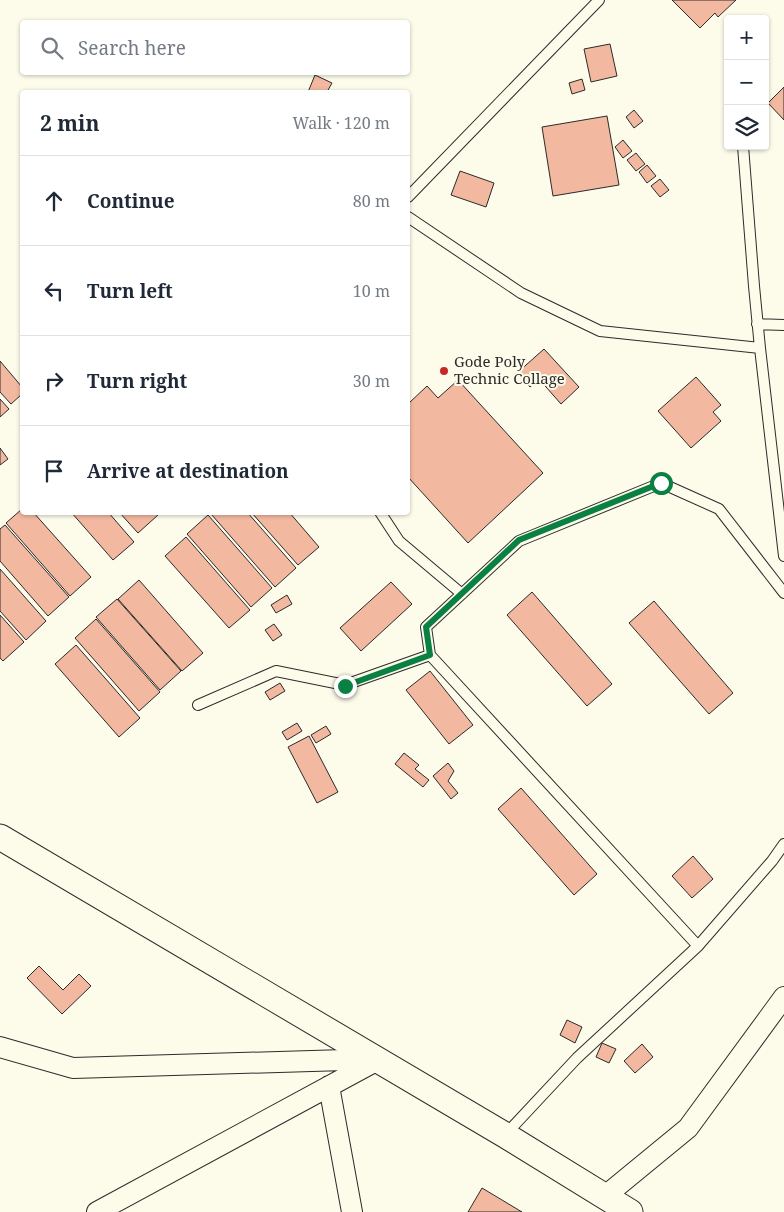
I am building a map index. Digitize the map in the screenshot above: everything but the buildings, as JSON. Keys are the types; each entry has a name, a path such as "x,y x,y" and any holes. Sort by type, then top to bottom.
{"street":[{"path":"0,836 378,1059 630,1212"},
{"path":"604,1197 688,1128 784,997"},
{"path":"0,1047 73,1068 378,1059"},
{"path":"97,1212 378,1059"},
{"path":"330,1086 352,1212"}],"lane":[{"path":"410,195 599,0"},
{"path":"743,150 760,348 784,556"},
{"path":"410,218 521,293 600,331 760,348"},
{"path":"758,324 784,326"},
{"path":"698,946 430,655 426,627 519,540 661,483 719,509 784,594"},
{"path":"382,515 399,542 462,594"},
{"path":"198,705 276,671 345,686 430,655"},
{"path":"505,1135 577,1058 698,946 772,861 784,844"}],"place":[{"name":"Gode Poly Technic Collage","path":"444,371"}],"route":[{"path":"345,686 430,655 426,627 519,540 661,483"}]}
